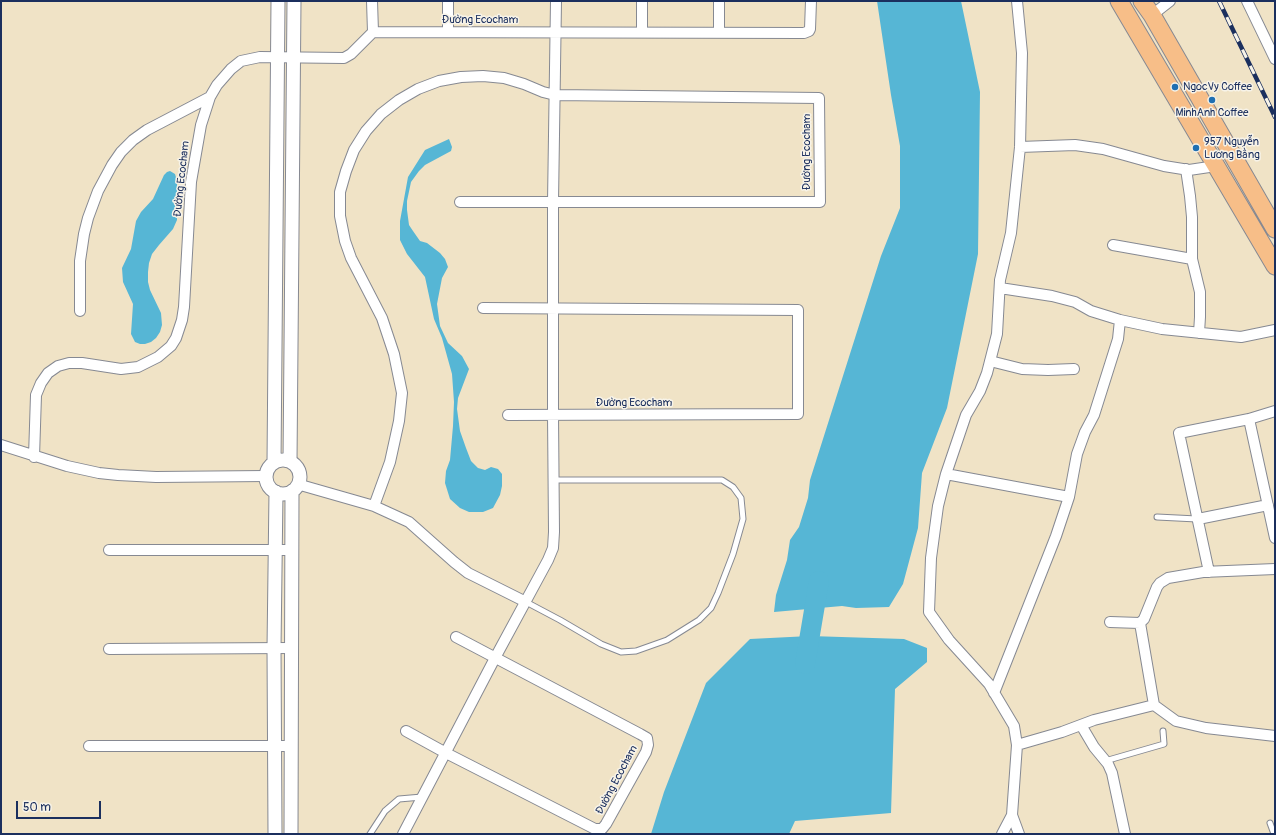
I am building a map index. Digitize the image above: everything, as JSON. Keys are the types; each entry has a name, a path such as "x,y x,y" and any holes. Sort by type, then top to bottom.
{"highway":[{"path":"1119,1 1275,266"},
{"path":"1142,1 1152,15 1275,229"}],"street":[{"path":"274,462 278,1"},
{"path":"290,461 294,1"},
{"path":"372,1 373,32"},
{"path":"448,1 448,32"},
{"path":"403,834 553,548 552,308 556,1"},
{"path":"642,1 642,32"},
{"path":"719,32 720,1"},
{"name":"Đường Ecocham","path":"34,457 36,395 41,383 48,373 58,366 69,363 82,363 121,369 138,367 158,357 171,346 176,338 182,320 184,307 191,182 201,125 210,97 225,74 241,61 253,58 278,57 348,57 373,32 807,32 811,26 811,1"},
{"path":"1002,834 1012,815 1017,745 1014,726 989,684 949,640 929,612 931,558 938,506 946,474 966,415 980,391 997,334 1000,284 1011,233 1020,147 1022,53 1017,1"},
{"path":"1152,15 1170,1"},
{"path":"1248,1 1275,59"},
{"name":"Đường Ecocham","path":"374,506 390,462 399,421 402,394 394,354 382,318 350,258 340,216 340,192 346,170 354,150 366,131 381,114 418,89 439,81 461,77 484,76 504,78 555,95 819,98 820,202 460,202"},
{"path":"80,311 80,261 84,234 98,191 112,166 125,148 147,130 210,97"},
{"path":"1020,147 1075,145 1103,149 1164,166 1189,170 1216,166"},
{"path":"1186,169 1192,217 1192,259 1200,292 1199,334"},
{"path":"1113,245 1192,259"},
{"path":"1000,284 1075,302 1092,311 1120,320 1162,329 1199,334 1241,337 1275,330"},
{"name":"Đường Ecocham","path":"483,308 798,310 798,414 508,415"},
{"path":"994,693 1056,536 1069,497 1077,454 1085,432 1094,415 1118,339 1120,320"},
{"path":"990,361 1022,369 1074,369"},
{"path":"1209,572 1179,433 1249,419 1275,411"},
{"path":"1249,419 1275,538"},
{"path":"1,445 34,457 82,470 124,476 266,476"},
{"path":"282,460 290,461 297,467 300,476 298,484 292,491 285,493 276,492 269,486 266,476 268,468 274,462 282,460"},
{"path":"946,474 1069,497"},
{"path":"304,486 374,506 409,522 468,573 526,602"},
{"path":"291,834 292,491"},
{"path":"275,834 274,648 276,492"},
{"path":"1198,519 1268,505"},
{"path":"109,550 292,550"},
{"path":"1275,569 1209,572 1168,578 1157,587 1144,619 1140,624 1154,705 1176,721 1206,728 1275,736"},
{"path":"1110,622 1140,624"},
{"name":"Đường Ecocham","path":"406,731 595,829 602,828 606,824 646,752 648,745 647,738 456,637"},
{"path":"109,649 291,648"},
{"path":"1017,745 1094,720 1154,705"},
{"path":"1081,725 1112,773 1125,834"},
{"path":"89,746 291,746"},
{"path":"1012,815 1019,834"}],"lane":[{"path":"526,602 601,644 621,652 636,651 667,640 698,620 711,608 721,587 733,554 743,518 741,498 734,486 722,480 553,480"},
{"path":"1157,517 1198,519"},
{"path":"1105,761 1164,744 1163,731"},
{"path":"370,834 385,811 399,799 423,797"},
{"path":"1270,823 1274,834"}],"water":[{"path":"877,1 961,1 980,92 978,254 947,408 922,473 918,528 903,584 889,607 856,608 842,606 774,612 776,595 787,560 790,540 799,527 808,498 810,480 881,256 900,208 900,146"},
{"path":"449,139 452,147 451,151 425,165 411,182 407,201 407,210 409,225 420,241 427,243 440,253 445,259 448,267 442,278 437,304 440,326 448,343 462,356 469,369 458,398 457,409 460,431 466,448 471,461 478,468 485,470 491,467 498,469 502,474 500,495 493,508 483,512 469,512 460,508 450,499 445,483 446,471 450,460 453,426 454,402 452,374 442,338 434,319 425,277 407,254 400,240 400,221 408,177 425,150"},
{"path":"170,171 175,174 177,181 177,220 173,229 152,254 148,272 150,290 161,313 162,325 156,338 151,342 140,344 135,342 131,334 133,304 123,282 122,268 131,249 136,221 141,212 153,199 164,175"},
{"path":"810,636 904,639 927,648 927,662 895,689 891,813 795,821 789,834 651,834 664,792 706,683 750,639"}],"waterway":[{"path":"805,664 819,581"},
{"path":"810,609 810,636"}],"railway":[{"path":"1219,1 1275,117"}],"place":[{"name":"NgocVy Coffee","path":"1175,87"},
{"name":"MinhAnh Coffee","path":"1212,100"},
{"name":"957 Nguyễn Lương Bằng","path":"1196,148"}]}
